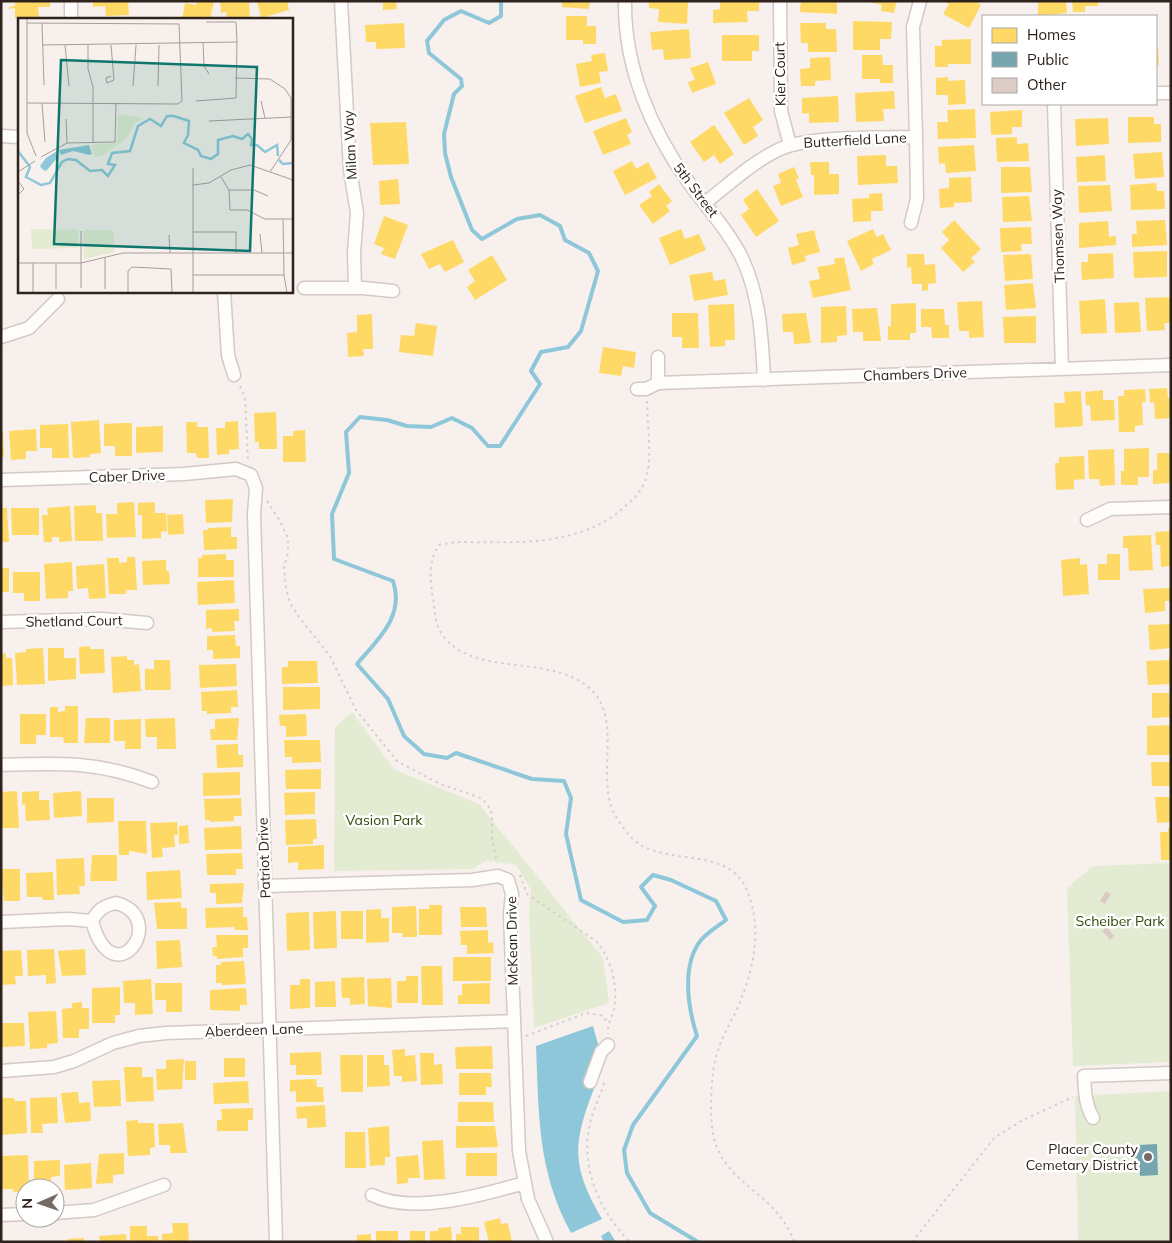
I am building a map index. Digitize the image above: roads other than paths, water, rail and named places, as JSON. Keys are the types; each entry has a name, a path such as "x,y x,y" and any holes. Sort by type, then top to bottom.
{"street":[{"path":"71,1 71,18"},
{"name":"Milan Way","path":"341,1 350,170 357,213 354,253 355,288"},
{"name":"5th Street","path":"625,1 628,49 643,98 661,139 675,163 728,234 742,258 750,280 761,330 764,380"},
{"name":"Kier Court","path":"780,1 781,111 790,145"},
{"name":"Butterfield Lane","path":"705,203 760,161 790,145 813,142 916,137 913,27 920,1"},
{"path":"1157,94 1171,93"},
{"name":"Thomsen Way","path":"1054,105 1062,369"},
{"path":"1,136 18,137"},
{"path":"911,223 917,198 916,137"},
{"path":"304,288 355,288 393,291"},
{"path":"224,292 228,356 234,375"},
{"path":"1,337 29,328 58,299"},
{"path":"642,389 658,383 658,357"},
{"name":"Chambers Drive","path":"658,383 1171,365"},
{"name":"Caber Drive","path":"1,480 184,474 236,469 251,475"},
{"name":"Patriot Drive","path":"251,475 256,488 254,514 276,1242"},
{"path":"1087,520 1110,509 1171,507"},
{"name":"Shetland Court","path":"1,622 102,619 147,622"},
{"path":"1,765 90,765 129,773 152,782"},
{"name":"McKean Drive","path":"265,886 472,880 498,876 508,880 512,894 510,914 518,1143 524,1183 547,1242"},
{"path":"1,922 68,919 92,921"},
{"name":"Aberdeen Lane","path":"1,1071 54,1067 74,1061 113,1043 139,1036 514,1021"},
{"path":"590,1082 602,1052 608,1045"},
{"path":"1094,1118 1089,1111 1085,1096 1084,1076 1171,1073"},
{"path":"372,1195 392,1202 451,1201 483,1195 524,1183"},
{"path":"65,1212 94,1210 164,1185"},
{"path":"1,1215 15,1214"}],"water":[{"path":"593,1026 598,1044 586,1081 595,1086 582,1123 578,1153 584,1183 602,1219 571,1233 560,1210 546,1164 539,1119 536,1046"},
{"path":"609,1231 616,1242 604,1242 601,1236"}],"waterway":[{"path":"501,1 501,16 489,23 461,11 444,20 427,41 429,53 461,79 462,86 454,94 444,134 445,153 451,177 472,230 482,239 517,219 540,215 560,226 565,240 589,253 598,271 581,331 568,347 541,352 531,371 540,384 500,446 488,446 472,428 452,418 431,427 407,426 387,420 360,417 346,432 349,473 332,514 334,559 393,581 396,594 392,616 381,636 357,664 388,699 404,736 424,754 447,758 456,753 532,779 564,781 571,798 566,834 581,900 623,922 647,920 655,906 641,887 653,875 671,880 716,901 726,920 701,940 695,950 689,974 689,1000 697,1036 633,1125 624,1150 627,1173 650,1213 698,1242"}],"place":[{"name":"Placer County Cemetary District","path":"1148,1157"}],"park label":[{"name":"Vasion Park","path":"384,820"},
{"name":"Scheiber Park","path":"1120,921"}]}
